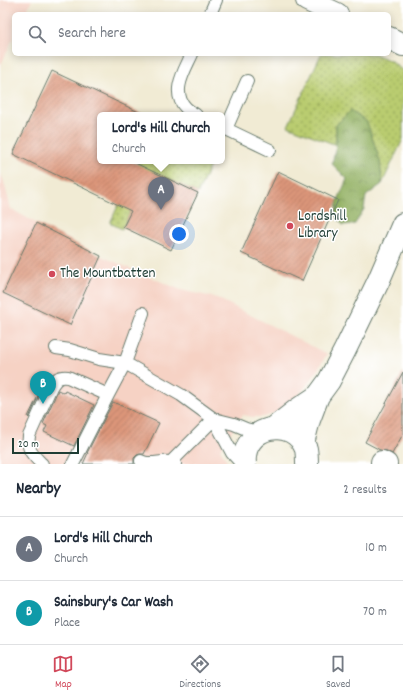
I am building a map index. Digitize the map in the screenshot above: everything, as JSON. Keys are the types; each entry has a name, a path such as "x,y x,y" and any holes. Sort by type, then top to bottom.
{"street":[{"path":"313,1 333,12"},
{"path":"391,39 403,45"},
{"path":"308,456 309,420 318,396 329,381 345,350 378,282 403,224"},
{"path":"243,464 246,448 252,439 318,396"},
{"path":"267,430 282,429 290,431 297,436 308,456"}],"lane":[{"path":"211,12 216,0"},
{"path":"191,56 179,84 178,93 181,102 192,112"},
{"path":"225,126 247,81"},
{"path":"225,128 270,150"},
{"path":"73,464 91,437 108,395 124,363 143,313"},
{"path":"56,348 70,350 99,359 124,363 181,395 214,419 246,429 267,430"},
{"path":"42,464 29,450 29,436 55,380 62,376 68,377 108,395"},
{"path":"141,461 148,463 162,461 173,463 214,419"},
{"path":"214,419 232,453 243,464"}],"shaded area":[{"path":"0,0 32,0 26,12 12,12 12,40 0,67"},
{"path":"0,171 11,209 36,223 101,256 181,290 217,298 327,354 313,377 292,404 279,412 264,417 243,415 220,449 229,464 0,464"}],"green space":[{"path":"320,56 380,56 391,61 403,71 403,139 382,184 380,161 336,125 336,145 288,126"},
{"path":"350,111 367,122 380,161 382,184 366,196 364,209 355,224 343,225 335,216 338,200 347,179 332,164 336,145 336,125"},
{"path":"138,164 211,164 198,193 150,170 122,229 110,223"}],"building":[{"path":"52,71 139,112 97,112 97,164 137,164 198,193 171,250 123,227 131,211 13,154"},
{"name":"Lordshill Library","path":"278,171 338,200 302,281 241,253"},
{"name":"The Mountbatten","path":"36,223 101,256 70,325 3,293"},
{"path":"403,372 403,434 392,454 387,451 380,450 365,442"},
{"path":"44,383 29,418 28,417"},
{"path":"58,390 64,393 65,391 94,405 74,446 44,432 47,426 43,424"},
{"path":"113,402 159,423 144,454 137,455 134,458 134,464 83,464 87,453"}],"place":[{"name":"Lord's Hill Church","path":"161,210"},
{"name":"Lordshill Library","path":"290,226"},
{"name":"The Mountbatten","path":"52,274"},
{"name":"Sainsbury's Car Wash","path":"43,404"}]}
